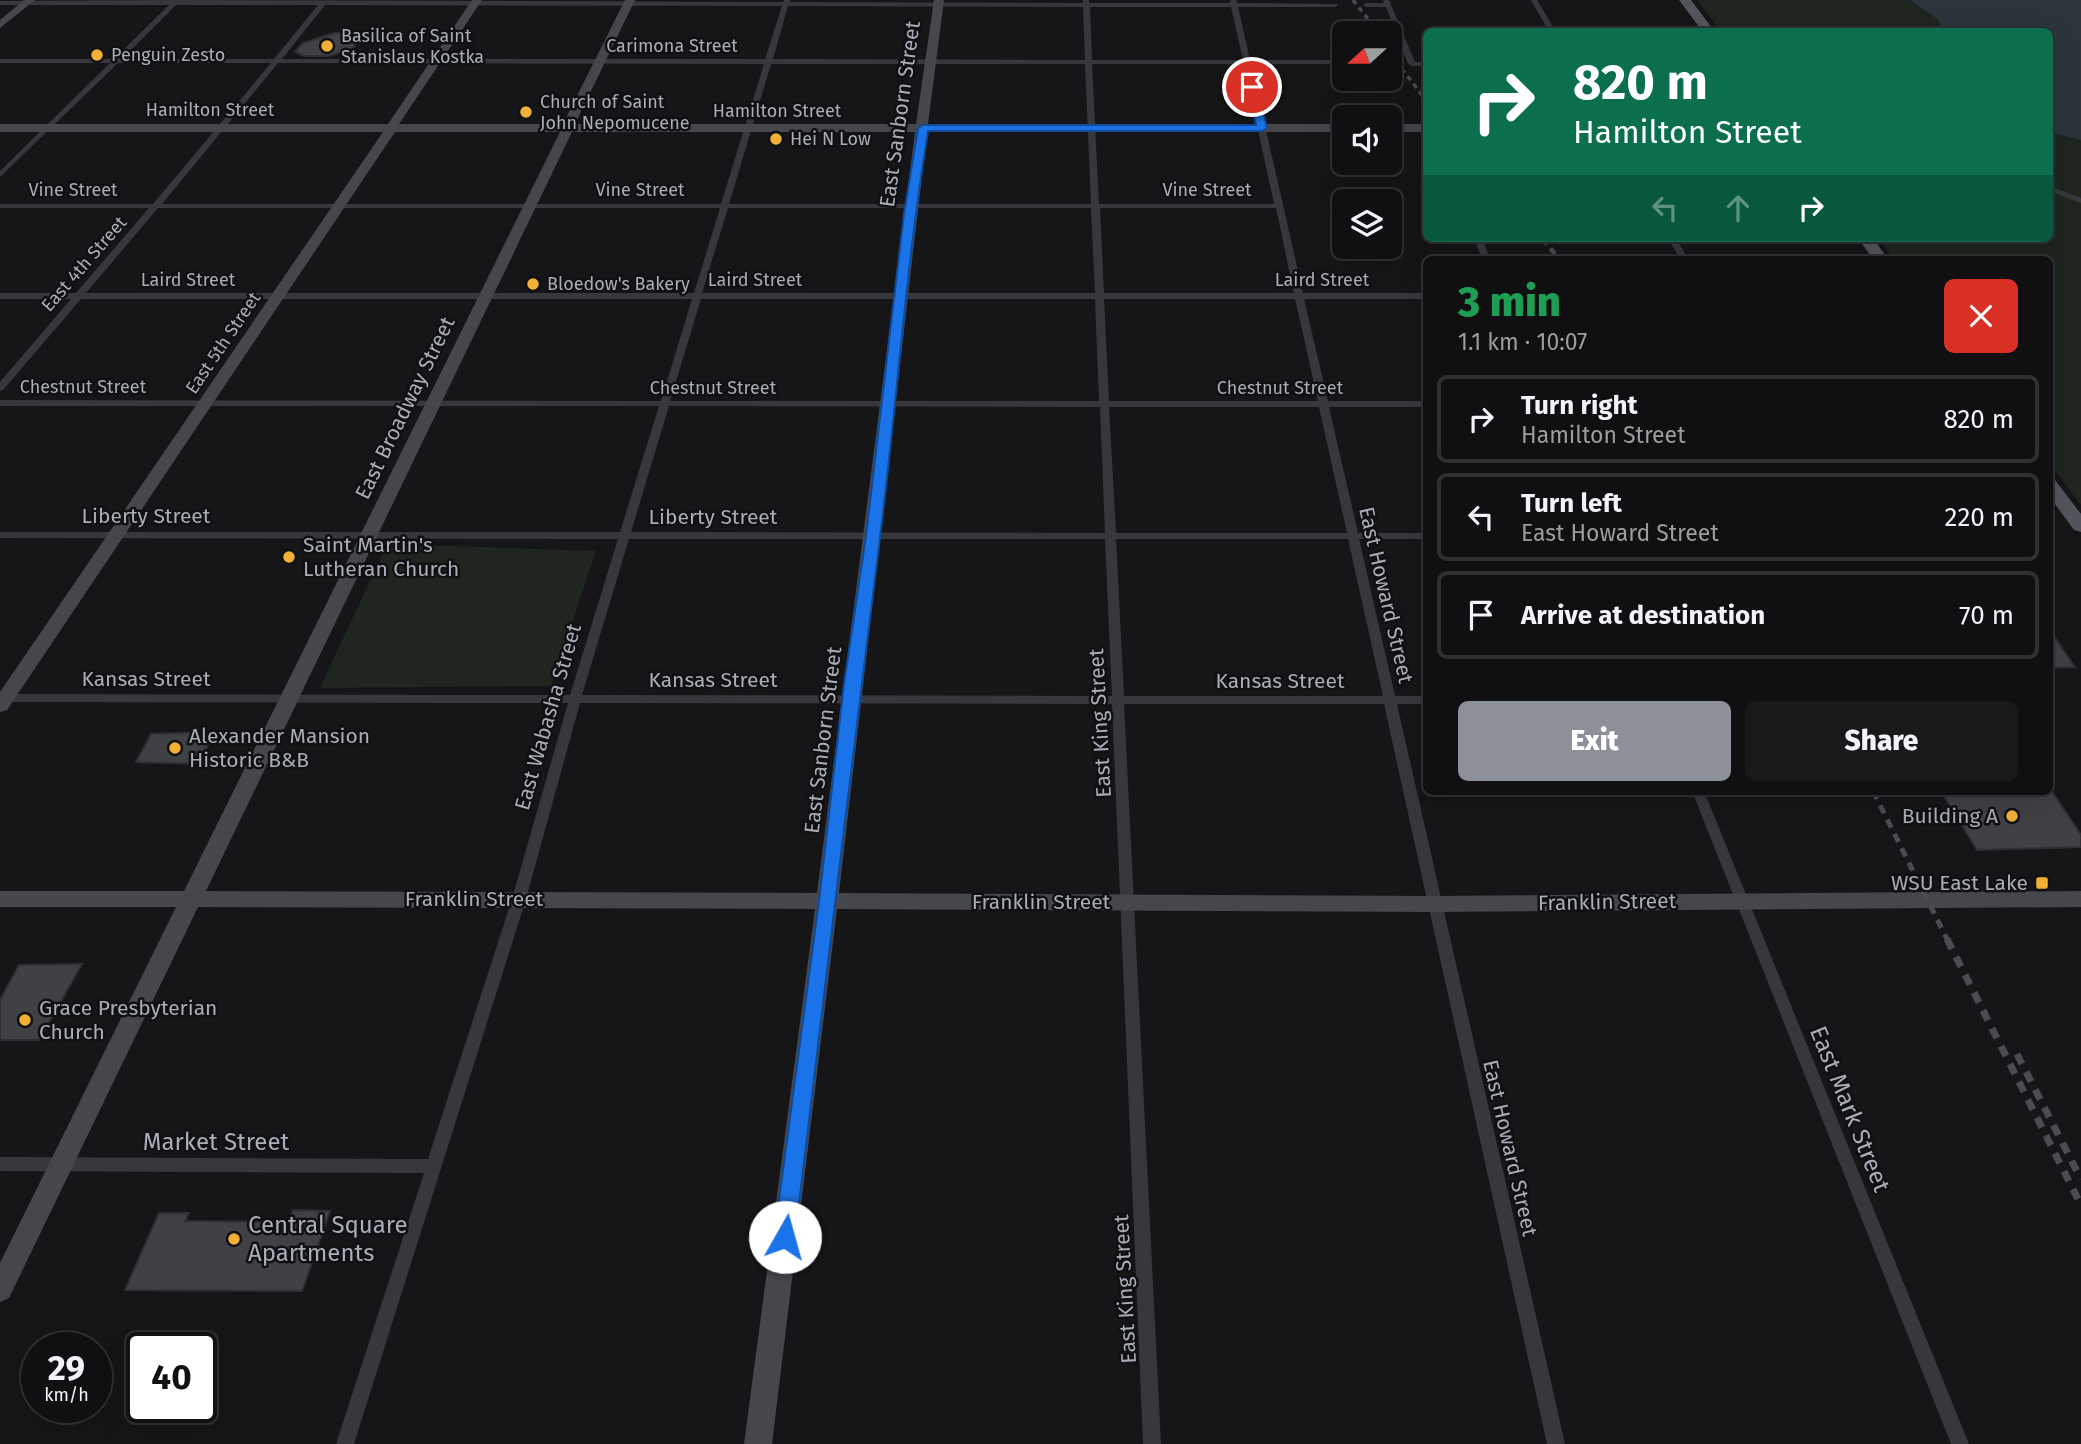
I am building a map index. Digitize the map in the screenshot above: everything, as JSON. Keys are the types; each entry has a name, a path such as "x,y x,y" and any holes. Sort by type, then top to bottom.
{"main road":[{"path":"1685,0 1706,28"},
{"path":"1868,242 1879,256"},
{"path":"2053,489 2081,526"}],"street":[{"path":"1534,0 1551,28"},
{"name":"East 5th Street","path":"2,700 118,536 476,1"},
{"path":"0,25 28,2"},
{"path":"0,175 176,2"},
{"name":"East 4th Street","path":"0,388 222,128 325,2"},
{"name":"East Broadway Street","path":"0,1290 629,2"},
{"name":"East Wabasha Street","path":"345,1444 519,899 575,699 667,404 696,296 750,128 786,2"},
{"name":"East Sanborn Street","path":"758,1444 850,699 873,536 910,206 939,2"},
{"name":"East King Street","path":"1086,2 1152,1444"},
{"path":"0,3 1234,2 1335,5"},
{"name":"East Howard Street","path":"1234,2 1556,1444"},
{"path":"1366,5 1387,2 1412,64 1423,64"},
{"name":"Carimona Street","path":"0,61 1332,62"},
{"name":"Hamilton Street","path":"0,128 1332,128"},
{"path":"1402,128 1423,128"},
{"path":"2053,190 2081,201"},
{"name":"Vine Street","path":"0,205 1279,206"},
{"name":"Laird Street","path":"0,296 1423,296"},
{"name":"Chestnut Street","path":"0,403 1423,404"},
{"name":"Liberty Street","path":"0,535 1423,536"},
{"name":"Kansas Street","path":"2,700 289,698 1423,701"},
{"name":"East Mark Street","path":"1700,795 1960,1444"},
{"name":"Franklin Street","path":"0,899 1435,904 2081,899"},
{"name":"Market Street","path":"0,1164 432,1166"}],"shaded area":[{"path":"1697,0 2081,0 2081,505 2053,468 2053,256 1892,256 1881,242 2053,242 2053,28 1719,28"},
{"path":"1910,0 2081,0 2081,140 2053,133 2053,28 1941,28 1939,20"},
{"path":"387,544 596,551 551,686 320,688"}],"building":[{"name":"Basilica of Saint Stanislaus Kostka","path":"334,33 344,33 357,40 353,49 328,56 304,56 295,52 303,43"},
{"path":"2053,635 2075,667 2053,668"},
{"name":"Alexander Mansion Historic B&B","path":"213,732 200,764 136,762 151,734"},
{"name":"Building A","path":"2053,793 2081,835 2081,847 1977,850 1944,796"},
{"name":"Grace Presbyterian Church","path":"82,964 39,1040 0,1040 0,1000 19,965"},
{"name":"Central Square Apartments","path":"293,1210 330,1211 302,1291 125,1290 159,1213 189,1213 185,1221 289,1222"}],"railway":[{"path":"1353,0 1370,21"},
{"path":"1402,69 1423,96"},
{"path":"1545,242 1557,256"},
{"path":"1875,795 1947,939"},
{"path":"1947,939 2081,1205"},
{"path":"2017,1054 2081,1179"}],"place":[{"name":"Basilica of Saint Stanislaus Kostka","path":"327,46"},
{"name":"Penguin Zesto","path":"97,55"},
{"name":"Church of Saint John Nepomucene","path":"526,112"},
{"name":"Hei N Low","path":"776,139"},
{"name":"Bloedow's Bakery","path":"533,284"},
{"name":"Saint Martin's Lutheran Church","path":"289,557"},
{"name":"Alexander Mansion Historic B&B","path":"175,748"},
{"name":"Building A","path":"2012,816"},
{"name":"WSU East Lake","path":"2042,883"},
{"name":"Grace Presbyterian Church","path":"25,1020"},
{"name":"Central Square Apartments","path":"234,1239"}],"route":[{"path":"785,1237 852,684 873,536 902,296 909,214 923,128 1262,128 1252,87"}]}
